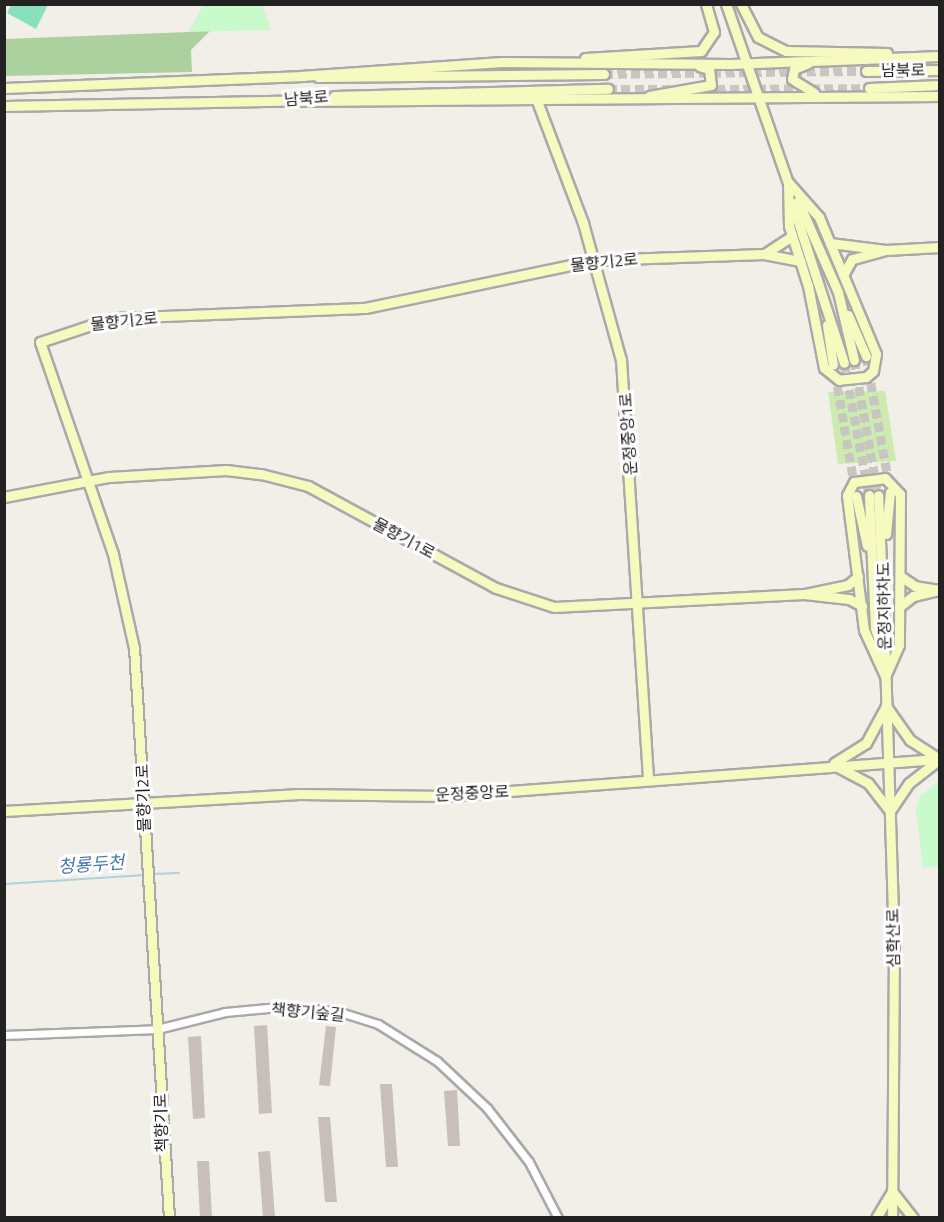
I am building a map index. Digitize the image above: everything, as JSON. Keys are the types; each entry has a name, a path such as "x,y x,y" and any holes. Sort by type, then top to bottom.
{"street":[{"path":"540,64 701,51 714,32 706,4"},
{"path":"726,4 788,184 844,363"},
{"path":"741,4 758,37 786,51 866,50 910,57"},
{"path":"300,76 357,69 540,64 747,63 939,56"},
{"path":"813,60 794,69 792,79 824,95"},
{"path":"629,101 711,85 709,69 693,64"},
{"name":"남북로","path":"866,71 939,69"},
{"name":"남북로","path":"4,86 300,76 604,74"},
{"name":"남북로","path":"869,88 939,85"},
{"name":"남북로","path":"4,106 301,100 359,92 608,89"},
{"path":"301,100 629,101 824,95 939,96"},
{"name":"운정중앙1로","path":"537,101 594,260 613,322 627,405 636,606 648,779"},
{"path":"4,111 30,106"},
{"path":"788,184 819,217 876,354 873,371 866,377 839,380 824,368 800,261 792,236 788,184"},
{"path":"788,184 811,220 838,292 866,356"},
{"path":"764,254 792,236"},
{"path":"830,243 886,250 939,247"},
{"path":"843,274 852,259 886,250"},
{"name":"물향기2로","path":"158,1029 132,637 113,554 40,342 112,318 365,308 594,260 764,254 800,261"},
{"path":"838,292 854,360"},
{"path":"821,293 833,365"},
{"name":"물향기1로","path":"4,497 87,480 226,470 285,478 518,597 574,609 804,594"},
{"path":"885,478 900,494 899,645 885,676 864,630 847,495 854,482 885,478"},
{"path":"883,560 890,492"},
{"name":"운정지하차도","path":"874,495 883,560 885,659 875,628 872,572 874,495"},
{"path":"856,496 872,572"},
{"path":"804,594 848,585 858,576"},
{"path":"900,576 915,586 939,590"},
{"path":"899,607 913,596 939,590"},
{"path":"804,594 849,598 862,606"},
{"name":"심학산로","path":"885,659 890,811 892,1218"},
{"path":"886,706 910,740 939,759 909,783 890,811 868,783 832,764 866,744 886,706"},
{"name":"운정중앙로","path":"4,811 300,794 444,796 832,764 939,759"},
{"name":"책향기숲길","path":"4,1035 158,1029 225,1012 279,1007 337,1011 378,1024 437,1061 487,1108 529,1162 558,1218"},
{"name":"책향기로","path":"158,1029 169,1218"},
{"path":"876,1218 892,1191 914,1218"}],"green space":[{"path":"204,4 263,5 271,30 189,32"},
{"path":"11,5 48,5 36,29 7,13"},
{"path":"204,5 216,25 191,50 192,72 5,76 4,39 189,32"},
{"path":"885,391 896,461 838,464 828,392"},
{"path":"939,781 939,866 923,868 916,810 920,796"}],"building":[{"path":"267,1025 272,1113 259,1114 254,1026"},
{"path":"326,1026 336,1027 330,1086 319,1085"},
{"path":"201,1036 205,1118 193,1119 188,1037"},
{"path":"380,1084 392,1084 398,1167 386,1167"},
{"path":"457,1090 460,1146 448,1146 444,1091"},
{"path":"318,1117 330,1117 337,1202 325,1202"},
{"path":"270,1151 275,1218 263,1218 258,1152"},
{"path":"197,1161 209,1161 212,1218 200,1218"}],"waterway":[{"name":"청룡두천","path":"152,874 179,873"},
{"name":"청룡두천","path":"4,884 146,875"}],"tunnel":[{"path":"604,74 866,71"},
{"path":"703,89 869,88"},
{"path":"608,89 675,89"},
{"path":"866,356 889,484"},
{"path":"854,360 878,495"},
{"path":"844,363 869,495"},
{"path":"835,373 855,489"}]}
